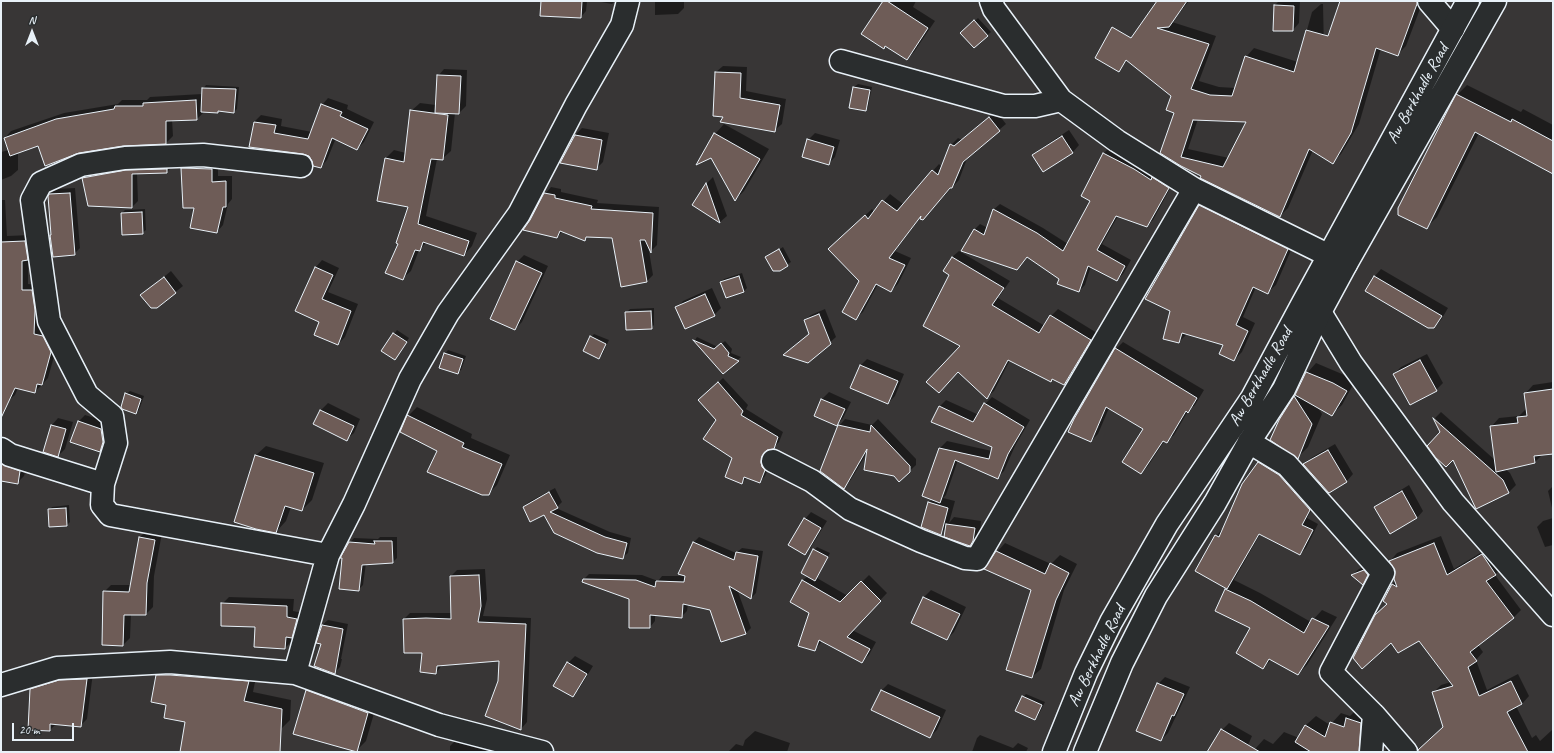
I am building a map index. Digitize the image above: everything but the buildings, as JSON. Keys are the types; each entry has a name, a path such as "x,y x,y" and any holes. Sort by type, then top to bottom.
{"street":[{"path":"295,673 328,555 354,504 410,379 448,313 520,214 576,104 622,25 628,1"},
{"path":"991,1 994,9 1061,100 1117,141 1194,189 1337,259"},
{"path":"1429,1 1453,29"},
{"name":"Aw Berkhadle Road","path":"1054,752 1086,673 1110,622 1167,524 1311,307 1337,259 1468,1"},
{"name":"Aw Berkhadle Road","path":"1337,259 1495,1"},
{"path":"841,61 1004,106 1035,106 1061,100"},
{"path":"301,166 203,155 125,158 81,165 40,182 32,200 49,321 87,395 112,416 116,443 103,484 102,505 110,514 328,555"},
{"path":"773,461 812,481 850,509 921,541 965,558 977,559 1194,189"},
{"path":"1311,307 1453,502 1553,615"},
{"name":"Aw Berkhadle Road","path":"1085,752 1122,663 1156,596 1215,503 1249,442 1284,389 1311,307"},
{"path":"1249,442 1288,465 1383,573 1331,672 1374,715 1406,752"},
{"path":"1,448 10,455 103,484"},
{"path":"1,685 57,668 170,662 295,673 439,724 542,752"},
{"path":"1370,752 1374,715"}]}
